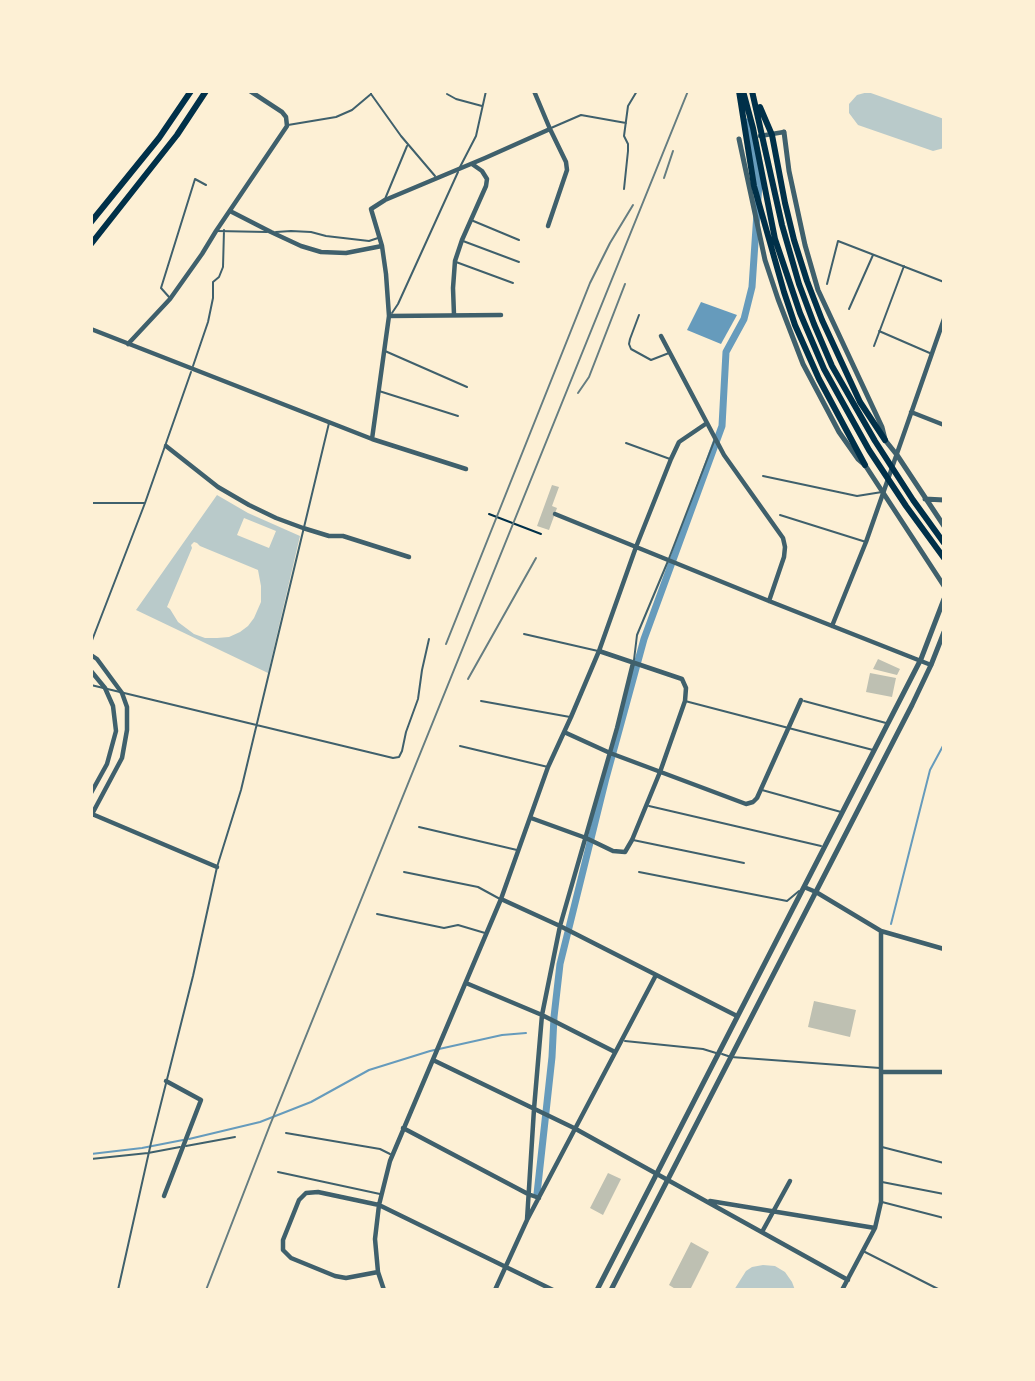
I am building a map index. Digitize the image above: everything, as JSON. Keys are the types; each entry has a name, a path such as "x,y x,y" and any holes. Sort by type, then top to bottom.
{"main road":[{"path":"91,222 159,138 191,91"},
{"path":"91,244 177,135 206,91"},
{"path":"741,91 754,186 784,292 795,325 819,379 865,465"},
{"path":"741,91 753,128 775,239 800,313 824,369 869,450 944,558"},
{"path":"752,91 772,135 785,203 807,281 860,401 886,441"},
{"path":"752,91 782,225 814,324 832,366 874,441 944,543"}],"street":[{"path":"128,344 170,299 287,126 282,112 250,91"},
{"path":"534,91 568,170 548,226"},
{"path":"372,439 389,316 382,246 371,209 385,200 550,129"},
{"path":"944,526 886,441 882,427 818,290 802,233 783,132 739,139 763,252 803,363 838,432 865,465 944,586"},
{"path":"454,315 455,261 487,179 482,171 471,163"},
{"path":"230,211 301,246 321,252 346,253 382,246"},
{"path":"389,316 501,315"},
{"path":"832,626 866,542 944,319"},
{"path":"91,329 372,439 466,469"},
{"path":"660,336 724,455 783,538 785,557 769,601"},
{"path":"911,412 944,425"},
{"path":"384,1290 378,1272 375,1239 379,1205 403,1128 501,899 548,767 599,651 671,460 679,442 707,424"},
{"path":"166,446 218,487 249,505 303,528 329,536 342,536 409,556"},
{"path":"925,499 944,500"},
{"path":"555,514 931,665"},
{"path":"597,1290 921,660 944,599"},
{"path":"611,1290 931,665 944,632"},
{"path":"531,818 613,851 625,852 660,772 685,701 686,688 682,680 599,651"},
{"path":"91,654 122,693 127,707 127,730 122,758 91,815 218,867"},
{"path":"934,658 944,655"},
{"path":"527,1220 542,1015 560,926 634,663"},
{"path":"91,671 105,688 113,706 116,732 107,764 91,793"},
{"path":"564,732 610,753 746,804 757,797 801,700"},
{"path":"804,887 881,931 944,949"},
{"path":"501,899 737,1016"},
{"path":"842,1290 875,1228 881,1202 881,931"},
{"path":"495,1290 574,1128 656,975"},
{"path":"466,983 542,1015 615,1052"},
{"path":"433,1060 574,1128 848,1280"},
{"path":"881,1070 944,1072"},
{"path":"164,1196 201,1100 166,1081"},
{"path":"403,1128 539,1198"},
{"path":"762,1232 790,1181"},
{"path":"378,1272 346,1278 291,1258 283,1250 283,1240 299,1200 306,1193 318,1192 379,1205 553,1290"},
{"path":"706,1200 875,1228"}],"lane":[{"path":"389,316 398,304 476,136 486,91"},
{"path":"624,189 628,144 624,136 628,106 637,91"},
{"path":"287,126 336,117 352,110 371,92 407,144 436,178"},
{"path":"447,94 482,106"},
{"path":"550,129 581,115 626,123"},
{"path":"385,200 407,144"},
{"path":"170,299 161,288 195,179 206,185"},
{"path":"471,220 519,240"},
{"path":"91,643 166,446 208,322 213,282 219,277 223,267 224,230"},
{"path":"216,231 312,232 369,241 380,237"},
{"path":"462,240 519,262"},
{"path":"827,284 838,241 944,282"},
{"path":"849,309 873,254"},
{"path":"455,261 513,283"},
{"path":"874,346 904,266"},
{"path":"639,315 630,339 631,349 651,360 670,353"},
{"path":"879,331 933,354"},
{"path":"384,351 467,387"},
{"path":"378,391 458,416"},
{"path":"118,1290 148,1153 218,867 241,790 329,422"},
{"path":"634,663 637,635 669,561 715,438"},
{"path":"626,443 671,460"},
{"path":"763,476 857,496 883,492"},
{"path":"91,503 145,503"},
{"path":"780,515 866,542"},
{"path":"524,634 599,651"},
{"path":"91,685 389,758 399,757 418,699 429,639"},
{"path":"801,700 887,724"},
{"path":"481,701 571,717"},
{"path":"685,701 874,750"},
{"path":"460,746 548,767"},
{"path":"760,790 842,812"},
{"path":"645,805 824,847"},
{"path":"419,827 518,851"},
{"path":"632,840 744,863"},
{"path":"404,872 478,887 501,899"},
{"path":"639,872 787,901 804,887"},
{"path":"377,914 444,928 458,925 486,933"},
{"path":"622,1040 703,1049 731,1057 881,1070"},
{"path":"286,1133 380,1149 393,1156"},
{"path":"91,1159 148,1153 235,1137"},
{"path":"881,1146 944,1163"},
{"path":"278,1172 382,1194"},
{"path":"881,1182 944,1194"},
{"path":"881,1202 944,1218"},
{"path":"863,1251 940,1290"}],"path":[{"path":"489,514 541,534"}],"shaded area":[{"path":"868,92 944,119 944,148 933,151 858,125 849,113 849,104 857,95"},
{"path":"217,495 248,513 300,536 268,673 136,610","holes":["244,518 276,531 269,548 237,535","194,542 258,570 261,602 248,626 229,637 205,638 194,634 178,622 167,607"]},
{"path":"763,1265 775,1266 785,1272 795,1290 734,1290 746,1271"}],"water":[{"path":"701,302 737,315 721,344 687,330"}],"building":[{"path":"552,485 559,487 552,506 557,508 549,530 537,526"},
{"path":"878,659 900,669 897,675 873,669"},
{"path":"870,673 896,678 892,697 866,692"},
{"path":"814,1001 856,1010 850,1037 808,1027"},
{"path":"608,1173 621,1179 603,1215 590,1208"},
{"path":"691,1242 709,1252 690,1290 677,1290 669,1285"}],"waterway":[{"path":"537,1194 560,964 644,639 722,426 726,352 744,319 752,287 759,183 747,122"},
{"path":"891,924 930,770 944,744"},
{"path":"189,1139 260,1122 311,1102 369,1070 430,1051 502,1035 526,1033"},
{"path":"91,1154 183,1140"}],"railway":[{"path":"206,1290 270,1125 688,91"},
{"path":"664,178 673,151"},
{"path":"446,644 590,283 633,205"},
{"path":"578,393 589,377 625,284"},
{"path":"468,679 536,558"}]}
